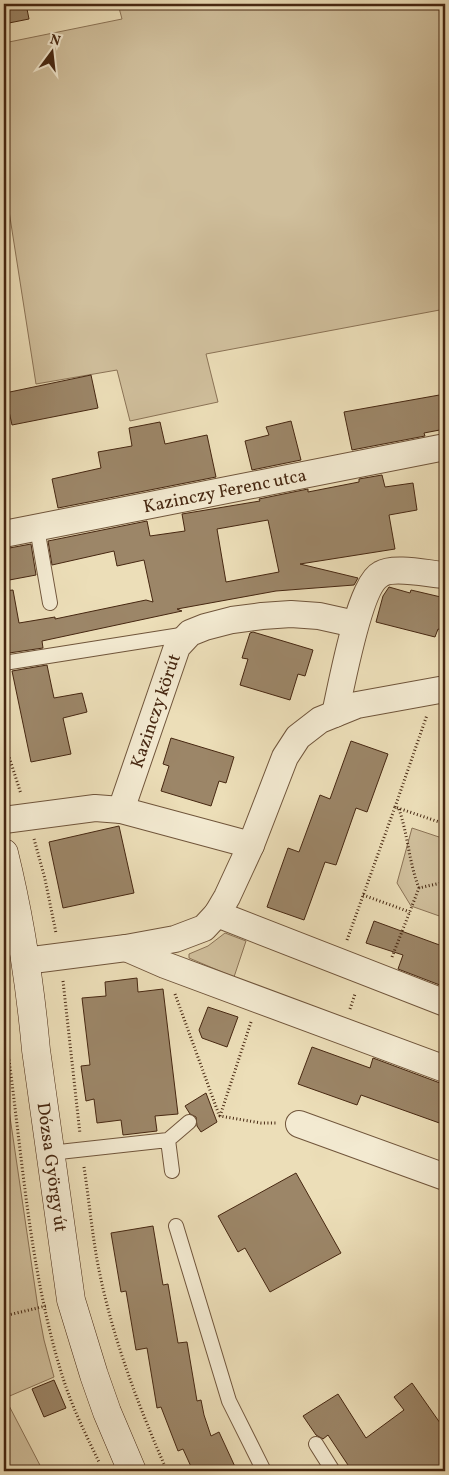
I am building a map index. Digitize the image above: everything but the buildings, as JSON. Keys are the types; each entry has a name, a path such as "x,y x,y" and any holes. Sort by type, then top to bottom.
{"main road":[{"name":"Dózsa György út","path":"4,853 12,885 25,961 71,1300 107,1412 132,1471"}],"street":[{"name":"Kazinczy Ferenc utca","path":"4,534 445,447"},
{"path":"335,714 355,624 372,582 381,573 396,571 445,576"},
{"name":"Kazinczy körút","path":"121,810 177,647 190,633 232,620 291,614 319,616 355,624"},
{"path":"25,961 126,948 175,939 204,928 217,914 227,897 251,845 285,757 298,737 320,720 358,705 440,690"},
{"path":"16,818 94,808 121,810 251,845"},
{"path":"217,914 445,1003"},
{"path":"126,948 165,965 445,1069"},
{"path":"300,1124 445,1177"}],"lane":[{"path":"37,528 50,604"},
{"path":"4,663 190,633"},
{"path":"50,1153 168,1140 189,1122"},
{"path":"168,1140 172,1171"},
{"path":"176,1226 229,1401 264,1471"},
{"path":"316,1444 333,1471"}],"path":[{"path":"342,963 347,941 363,895 440,690"},
{"path":"4,741 16,818 45,879 61,955 82,1150 98,1265 113,1325 141,1412 167,1471"},
{"path":"397,808 445,824"},
{"path":"390,962 419,888 414,877 405,827 397,808"},
{"path":"419,888 445,882"},
{"path":"363,895 410,912"},
{"path":"165,965 220,1116"},
{"path":"341,1031 358,987"},
{"path":"220,1116 258,1000"},
{"path":"220,1116 261,1122 300,1124"},
{"path":"4,1316 71,1300"},
{"path":"4,1464 6,1471"}],"shaded area":[{"path":"118,4 445,4 445,309 206,354 218,402 130,421 117,370 36,384 4,179 4,43 122,19"},
{"path":"412,828 445,839 445,918 411,906 397,883"},
{"path":"225,933 246,941 234,977 189,958 189,954 208,946"},
{"path":"4,1076 38,1308 54,1377 5,1398 43,1471 4,1471"}]}
